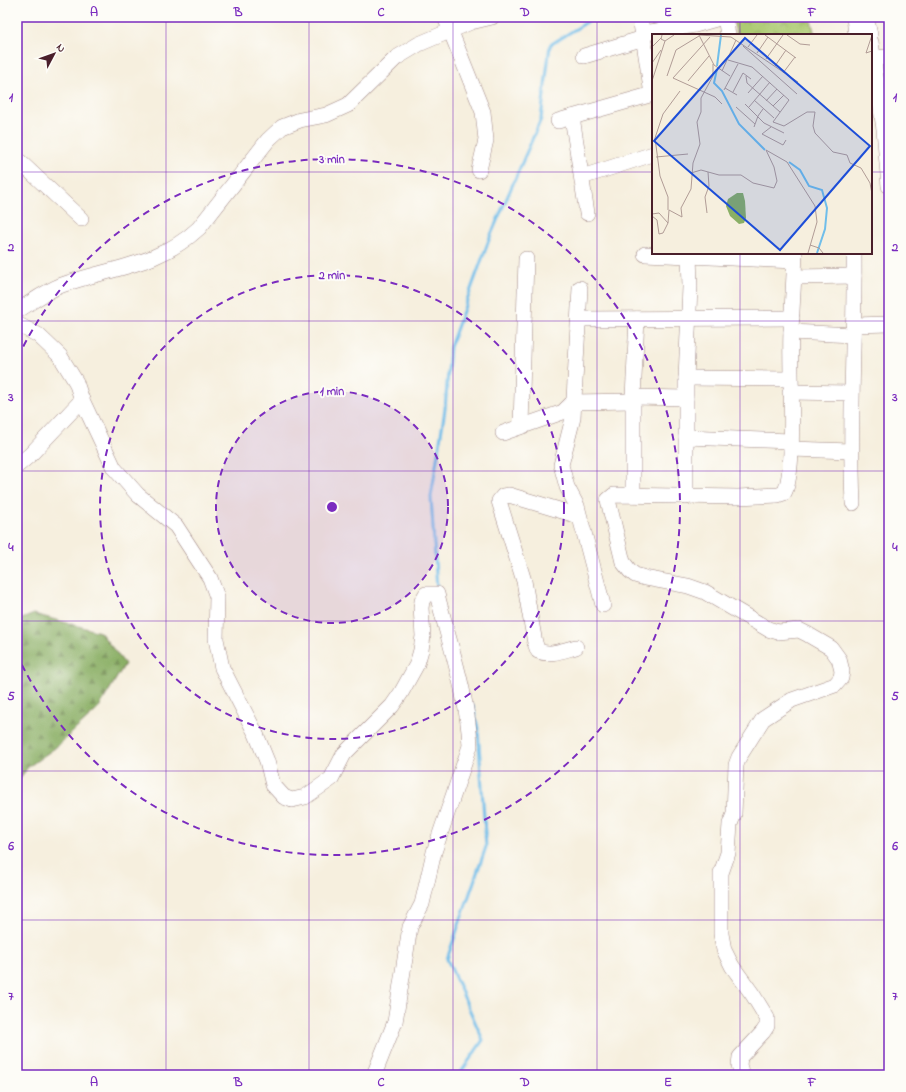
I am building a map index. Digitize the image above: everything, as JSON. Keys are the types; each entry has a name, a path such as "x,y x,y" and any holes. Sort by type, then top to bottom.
{"street":[{"path":"445,17 482,112 486,140 479,170"},
{"path":"17,311 60,286 140,264 166,252 186,240 214,210 268,140 282,127 300,120 326,116 348,105 396,58 419,44 451,32 471,22 492,17"},
{"path":"640,17 652,88"},
{"path":"654,34 694,26 724,17 728,34"},
{"path":"854,17 856,34"},
{"path":"866,17 870,34"},
{"path":"584,56 652,34"},
{"path":"872,43 882,57 889,186"},
{"path":"587,212 582,177 565,119 652,94"},
{"path":"582,177 652,154"},
{"path":"17,159 81,219"},
{"path":"646,254 794,257 790,386 791,445 788,481 784,493 778,495 746,497 614,495 608,500 623,562 630,571 645,578 688,586 705,592 768,629 778,632 799,630 832,648 842,667 841,678 835,685 792,700 763,719 739,756 736,765 734,808 730,824 728,853 721,873 721,934 724,950 732,966 753,994 767,1018 767,1026 763,1032 740,1057 739,1065 742,1075"},
{"path":"853,503 851,392 854,254"},
{"path":"686,497 686,378 689,318 689,255"},
{"path":"521,425 526,259"},
{"path":"794,277 854,276"},
{"path":"580,288 572,427 561,465 567,487 577,506 603,605"},
{"path":"578,319 689,318 853,330 889,324"},
{"path":"633,496 633,399 637,319"},
{"path":"17,324 38,335 60,356 76,382 82,400 114,468 138,495 179,530 214,587 217,597 216,639 222,668 256,734 267,761 273,786 284,797 292,800 306,797 331,779 344,754 397,699 417,664 421,650 423,636 422,601 426,594 437,594 460,683 469,730 470,746 434,852 422,904 410,927 395,1022 374,1075"},
{"path":"686,378 851,392"},
{"path":"503,432 562,412 573,402 686,398"},
{"path":"17,466 31,454 82,400"},
{"path":"686,436 851,451"},
{"path":"576,647 551,653 538,651 534,643 524,581 499,501 503,496 509,495 579,516"}],"green space":[{"path":"747,17 810,17 815,34 737,34 733,21"},
{"path":"34,614 100,632 125,664 98,709 55,748 28,767 17,783 17,621"}],"waterway":[{"path":"437,590 431,497 445,409 450,347 490,237 541,119 550,45 595,17"},
{"path":"459,1075 483,1040 447,959 486,847 478,729 473,706"}]}
